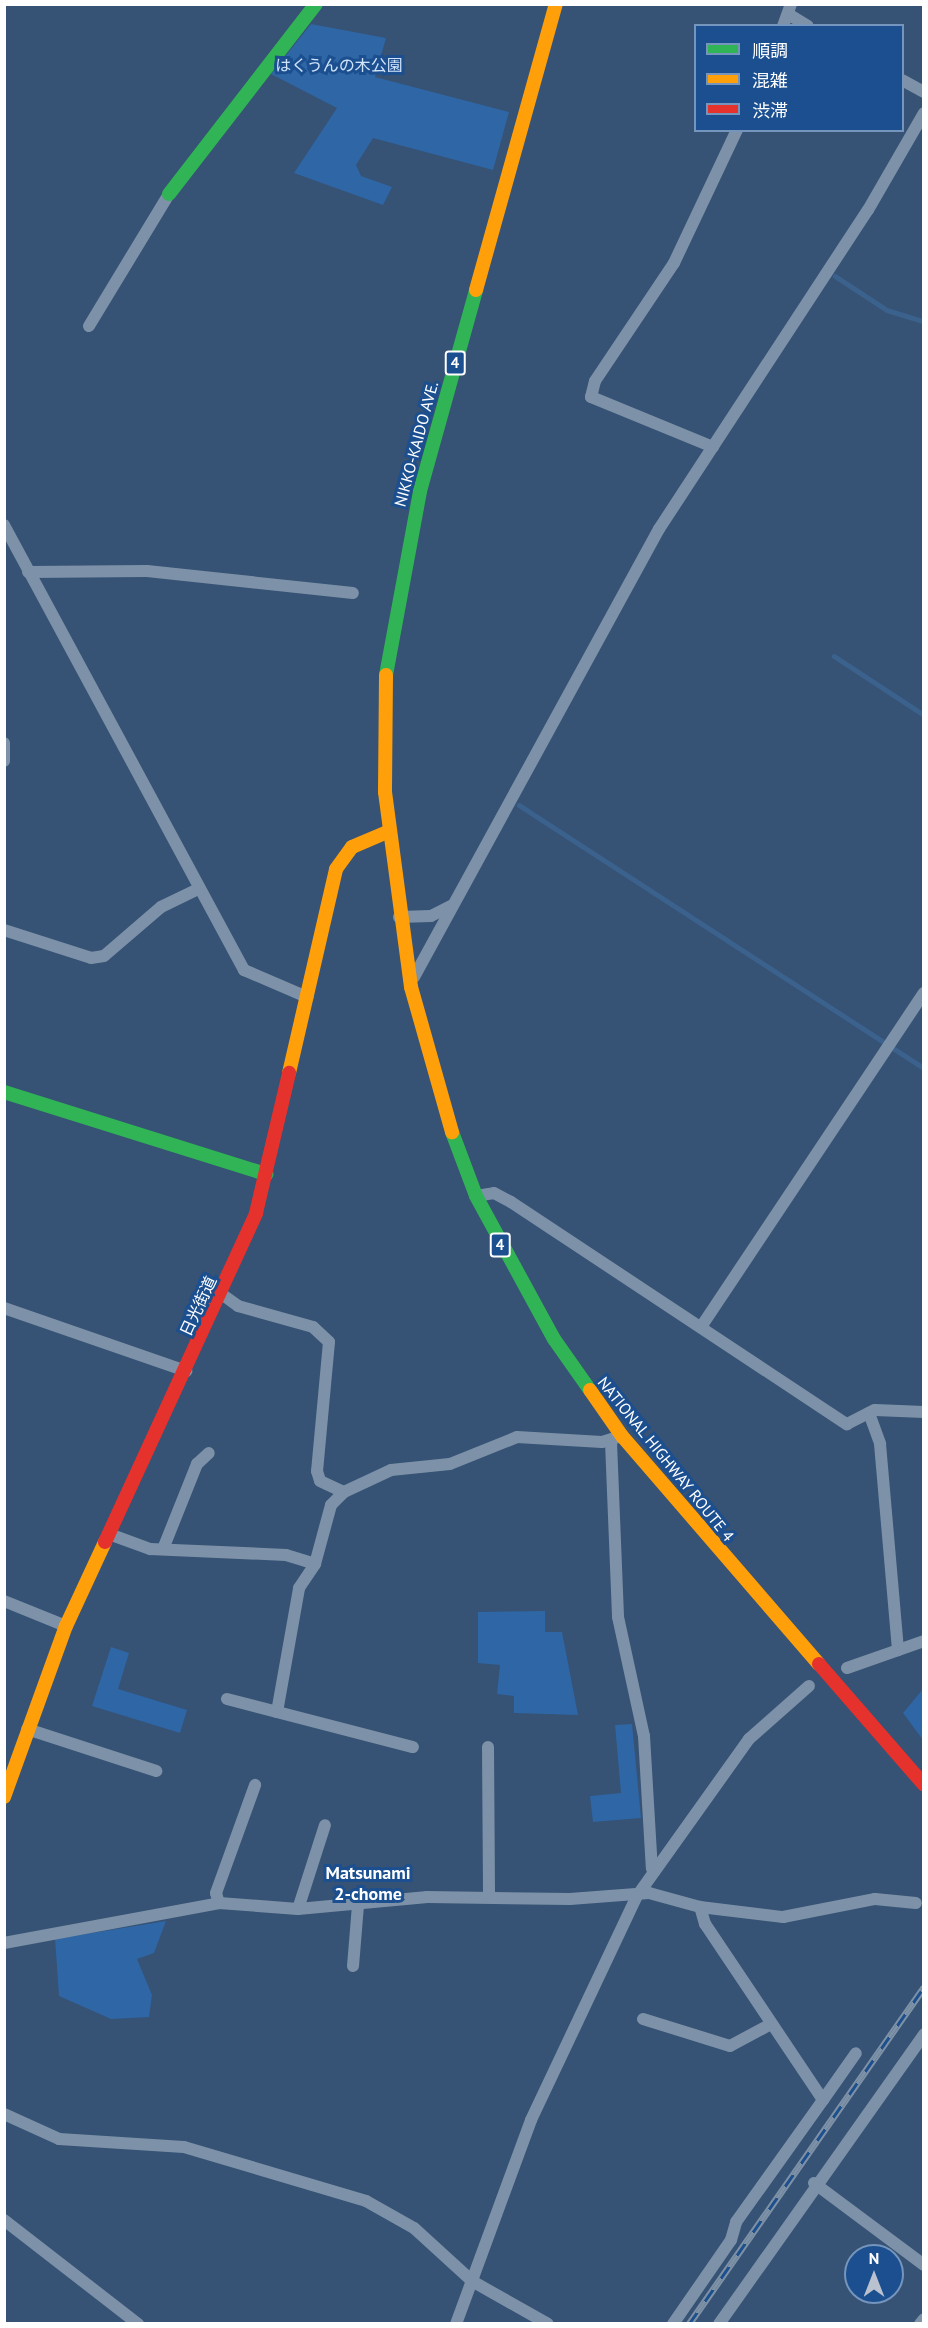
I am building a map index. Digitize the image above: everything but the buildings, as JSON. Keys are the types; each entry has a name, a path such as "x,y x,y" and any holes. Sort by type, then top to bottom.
{"main road":[{"path":"169,194 316,4"},
{"name":"NIKKO-KAIDO AVE.","path":"387,832 384,716 398,595 423,480 556,4"},
{"name":"NATIONAL HIGHWAY ROUTE 4","path":"387,832 398,917 411,987 448,1122 476,1196 554,1339 616,1439 924,1785"},
{"name":"日光街道","path":"4,1797 66,1626 223,1295 266,1174 336,869 352,847 387,832"},
{"path":"4,1092 266,1174"}],"street":[{"path":"787,15 804,24"},
{"path":"904,81 924,92"},
{"path":"411,987 452,906 659,529 868,210 924,113"},
{"path":"713,447 591,397 595,381 674,263 735,132"},
{"path":"89,326 169,194"},
{"path":"4,525 198,889 244,970 307,997"},
{"path":"28,572 147,571 354,593"},
{"path":"4,743 4,761"},
{"path":"4,930 91,958 104,956 161,907 198,889"},
{"path":"398,917 431,916 452,906"},
{"path":"701,1327 924,993"},
{"path":"476,1196 494,1193 511,1202 847,1424 869,1413 924,1413"},
{"path":"223,1295 238,1305 313,1327 329,1342 317,1471 320,1481 344,1492"},
{"path":"4,1308 186,1371"},
{"path":"869,1413 880,1444 898,1650"},
{"path":"277,1712 298,1588 315,1564 331,1505 344,1492 391,1470 450,1464 517,1437 616,1439 618,1617 644,1736 652,1869"},
{"path":"163,1550 196,1464 209,1453"},
{"path":"109,1534 163,1550 286,1555 315,1564"},
{"path":"4,1601 66,1626"},
{"path":"847,1668 924,1641"},
{"path":"456,2324 531,2120 637,1896 652,1869 748,1739 809,1686"},
{"path":"227,1699 414,1747"},
{"path":"27,1729 156,1772"},
{"path":"488,1747 489,1896"},
{"path":"219,1904 216,1893 255,1785"},
{"path":"298,1910 325,1825"},
{"path":"4,1943 219,1904 298,1910 489,1896 659,1894 700,1907 783,1917 875,1899 916,1903"},
{"path":"353,1966 358,1905"},
{"path":"700,1907 705,1924 823,2100"},
{"path":"643,2019 730,2046 771,2024"},
{"path":"719,2324 814,2183 924,2034"},
{"path":"673,2324 731,2240 736,2222 856,2053"},
{"path":"4,2114 59,2139 184,2147 366,2201 414,2229 472,2281 548,2324"},
{"path":"814,2183 924,2265"},
{"path":"4,2220 138,2324"},
{"path":"920,2324 924,2319"}],"green space":[{"name":"はくうんの木公園","path":"311,24 386,38 375,77 509,112 493,170 373,138 356,165 361,176 392,187 383,205 294,173 337,108 271,74"},
{"path":"545,1611 545,1632 562,1632 578,1715 514,1713 514,1696 497,1694 500,1665 478,1663 478,1612"},
{"path":"111,1647 129,1653 118,1689 187,1710 180,1733 92,1706"},
{"path":"924,1689 923,1740 903,1713"},
{"path":"632,1724 641,1818 593,1822 590,1796 621,1793 615,1725"},
{"path":"166,1921 154,1953 137,1959 152,1995 149,2017 111,2019 59,1996 55,1939"}],"waterway":[{"path":"835,276 887,310 924,321"},
{"path":"834,656 924,715"},
{"path":"519,805 924,1068"}],"railway":[{"path":"689,2324 924,1987"}],"traffic: fast":[{"path":"169,194 316,4"},
{"path":"386,675 420,491 476,290"},
{"path":"4,1092 266,1174"},
{"path":"452,1132 476,1196 554,1339 590,1390"}],"traffic: slow":[{"path":"476,290 556,4"},
{"path":"386,675 385,792 411,987 452,1132"},
{"path":"289,1073 336,869 352,847 387,832"},
{"path":"590,1390 622,1436 819,1664"},
{"path":"4,1797 66,1626 105,1542"}],"traffic: jam":[{"path":"105,1542 256,1213 289,1073"},
{"path":"819,1664 924,1785"}],"district":[{"name":"Matsunami 2-chome","path":"368,1884"}]}
